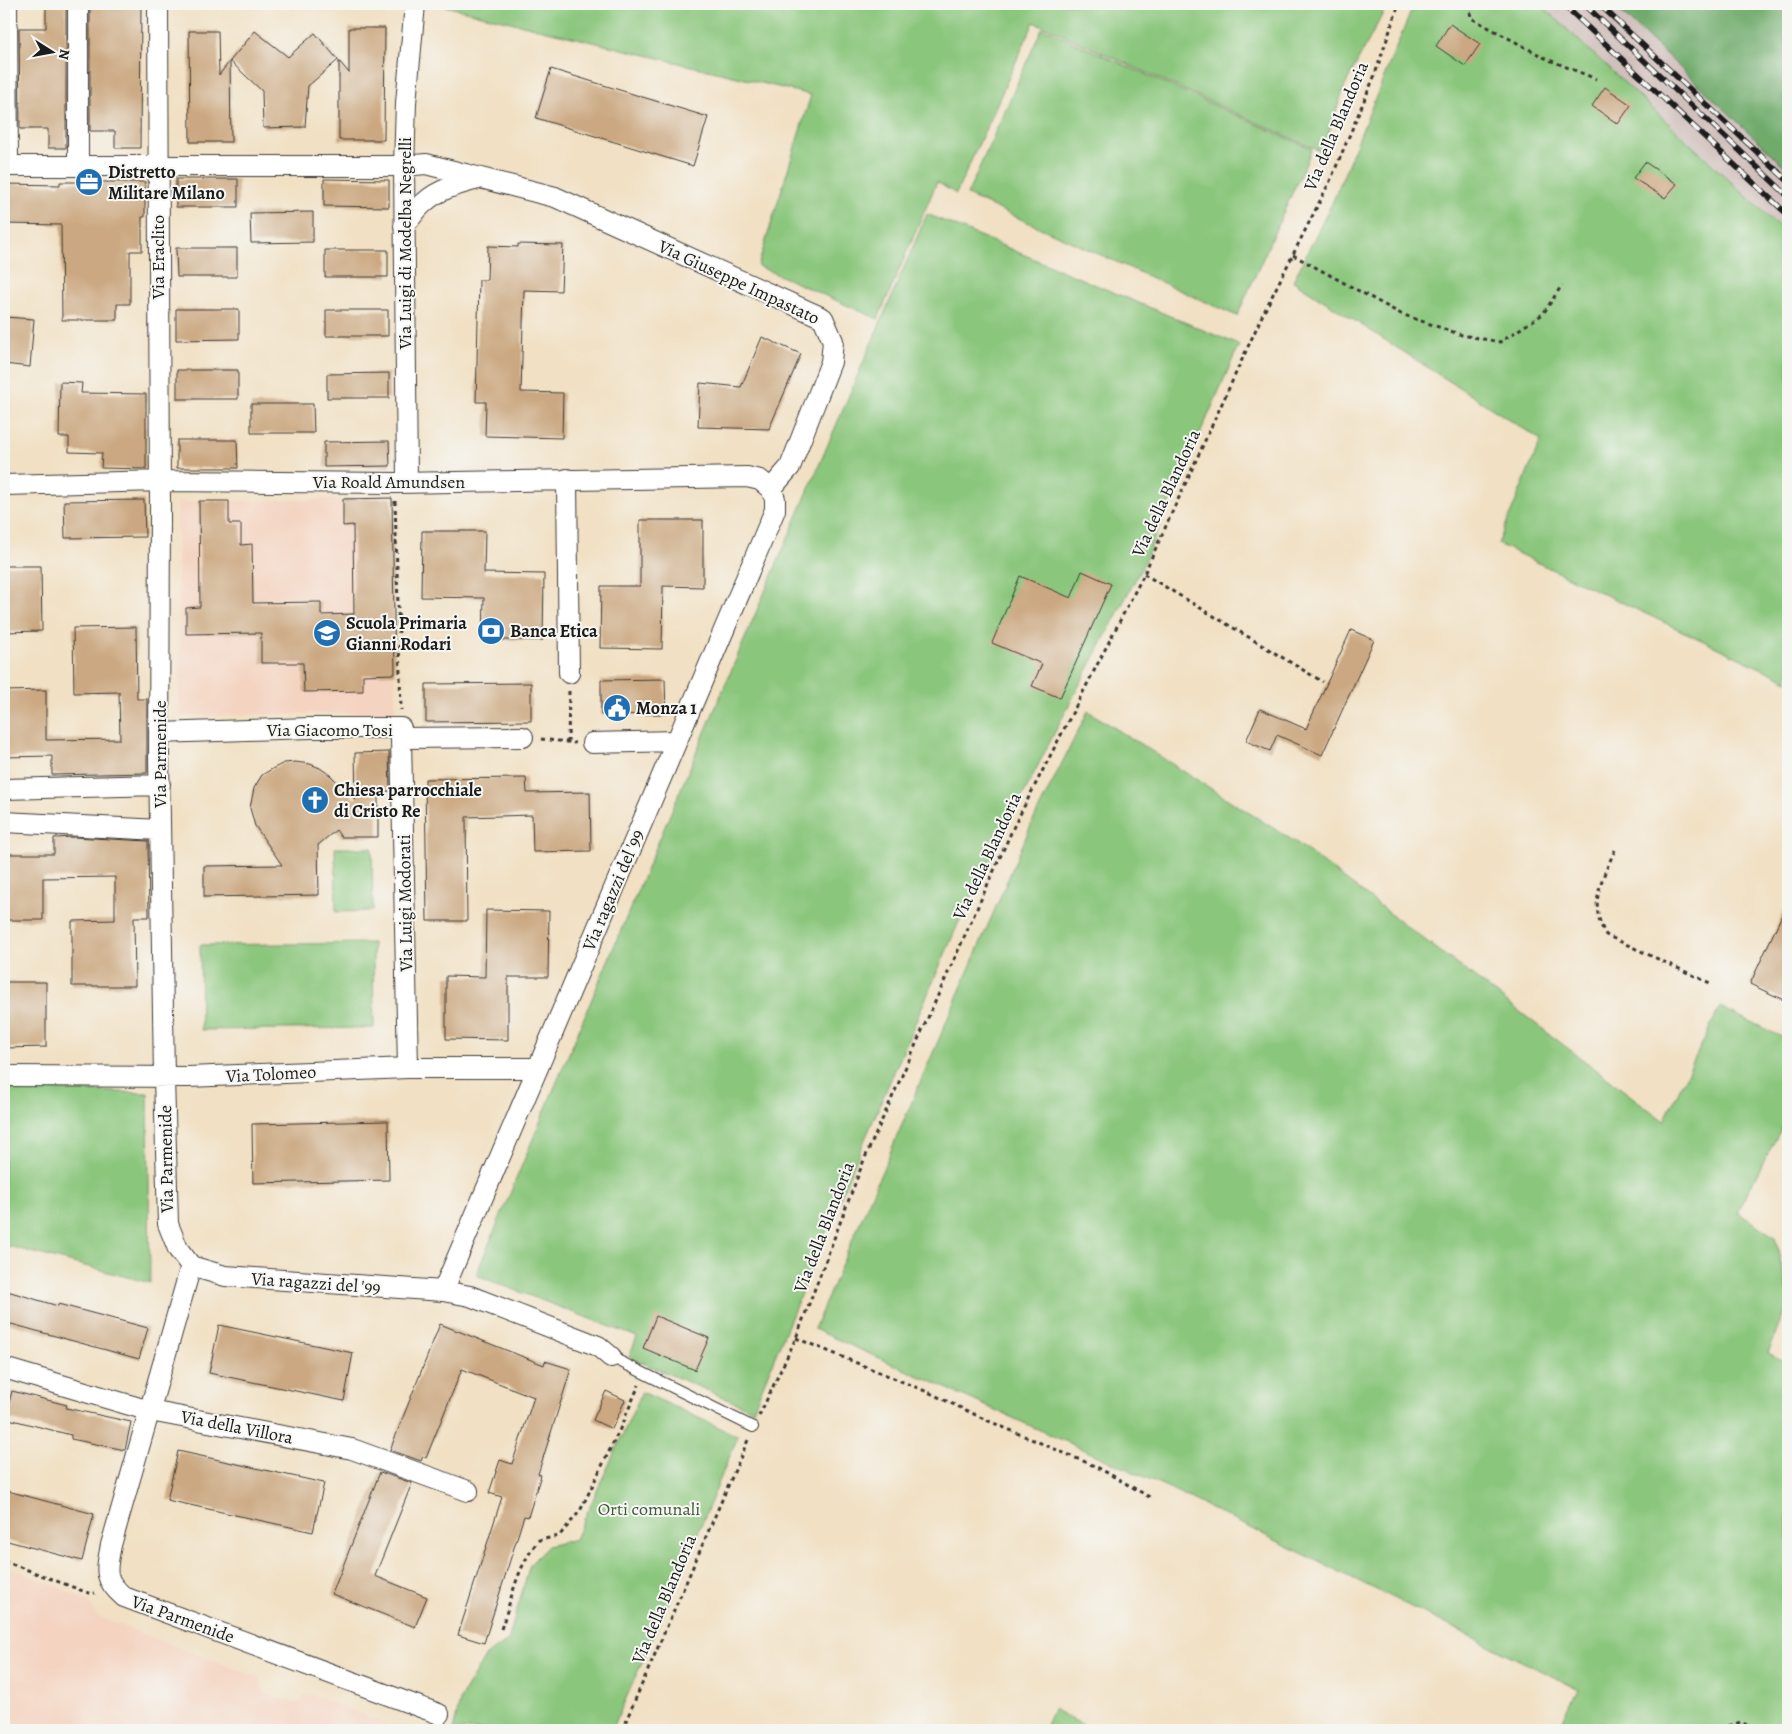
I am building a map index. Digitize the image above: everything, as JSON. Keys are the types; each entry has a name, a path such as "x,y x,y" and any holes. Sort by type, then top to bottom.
{"street":[{"path":"6,166 7,4"},
{"path":"78,4 78,166"},
{"name":"Via Eraclito","path":"158,4 160,481"},
{"name":"Via Luigi di Modelba Negrelli","path":"401,482 404,166 406,104 415,4"},
{"name":"Via Giuseppe Impastato","path":"6,166 404,166 426,164 555,197 823,318 834,341 831,362 790,467 771,489"},
{"path":"404,226 424,202 439,192 481,178"},
{"name":"Via Roald Amundsen","path":"4,485 160,481 401,482 747,477 760,480 771,489"},
{"path":"567,480 570,673"},
{"name":"Via Parmenide","path":"160,481 160,830 168,1224 178,1249 191,1266 106,1571 113,1588 124,1598 442,1722"},
{"name":"Via ragazzi del '99","path":"443,1292 676,742 757,556 775,510 775,499 771,489"},
{"name":"Via Giacomo Tosi","path":"159,733 311,728 523,737"},
{"name":"Via Luigi Modorati","path":"401,733 408,1068"},
{"path":"592,742 676,742"},
{"path":"4,789 160,785"},
{"path":"4,822 160,830"},
{"name":"Via Tolomeo","path":"4,1076 188,1078 408,1068 537,1068"},
{"name":"Via ragazzi del '99","path":"191,1266 225,1276 443,1292 470,1296 598,1346 611,1357"},
{"name":"Via della Villora","path":"4,1368 150,1411 352,1449 468,1491"}],"lane":[{"path":"611,1357 754,1427"}],"path":[{"name":"Via della Blandoria","path":"622,1730 754,1427 796,1338 864,1160 1014,826 1144,574 1262,316 1331,179 1374,76 1399,4"},
{"path":"1469,4 1471,18 1549,60 1596,79"},
{"path":"1293,255 1401,314 1462,335 1500,342 1543,314 1562,285"},
{"path":"401,482 401,733"},
{"path":"1144,574 1323,682"},
{"path":"568,743 570,673"},
{"path":"523,737 568,743 592,742"},
{"path":"1614,850 1600,884 1596,907 1599,923 1606,935 1712,984"},
{"path":"796,1338 930,1393 984,1419 1097,1467 1153,1498"},
{"path":"501,1629 514,1586 527,1554 539,1540 559,1536 580,1511 645,1374"},
{"path":"4,1561 92,1594 113,1588"},
{"path":"1722,1730 1724,1727 1741,1722 1756,1730"}],"shaded area":[{"path":"1540,4 1612,4 1788,169 1788,235"},
{"name":"Scuola Primaria Gianni Rodari","path":"392,498 395,712 180,716 177,502"},
{"path":"4,1565 89,1600 96,1616 260,1678 264,1693 298,1704 307,1693 401,1730 4,1730"}],"green space":[{"path":"436,4 1388,4 1345,85 1322,152 1034,22 956,194 937,182 878,319 758,266 811,95"},
{"path":"1414,4 1540,4 1788,235 1788,681 1498,544 1541,440 1293,281 1333,201"},
{"path":"1612,4 1788,4 1788,169"},
{"path":"1042,28 1312,149 1237,316 967,195"},
{"path":"927,214 1239,345 1141,569 1062,718 958,924 853,1167 753,1410 629,1357 637,1337 476,1275 700,744"},
{"path":"1088,711 1297,843 1664,1121 1720,1007 1788,1040 1788,1116 1737,1212 1775,1237 1788,1295 1788,1303 1768,1353 1788,1363 1788,1730 1558,1730 1578,1689 1167,1487 814,1329 1032,823"},
{"path":"335,848 372,848 373,911 336,912"},
{"path":"373,943 374,1028 201,1030 200,945"},
{"path":"4,1088 148,1093 150,1283 4,1245"},
{"name":"Orti comunali","path":"642,1392 738,1436 678,1581 612,1730 453,1730 461,1697 486,1655 508,1641 530,1564 548,1546 575,1539"},
{"path":"1053,1709 1092,1730 1044,1730"}],"building":[{"path":"46,4 66,4 66,148 48,148 48,129 20,129 19,28 46,28"},
{"path":"90,4 141,4 140,148 115,148 115,131 90,131"},
{"path":"1450,24 1480,44 1465,66 1436,46"},
{"path":"349,28 385,28 384,140 339,140 339,61 349,73"},
{"path":"189,31 218,31 219,75 230,61 231,142 190,142"},
{"path":"255,31 288,57 315,33 338,60 308,86 305,127 263,128 262,91 230,61"},
{"path":"551,69 708,117 693,166 536,118"},
{"path":"1605,87 1631,105 1618,124 1592,106"},
{"path":"1645,162 1677,184 1665,198 1633,178"},
{"path":"176,179 238,179 238,207 176,207"},
{"path":"324,179 389,180 389,207 324,206"},
{"path":"60,182 145,182 145,217 142,217 142,251 130,251 130,304 117,304 117,320 62,320 61,225 5,224 5,184 60,185"},
{"path":"313,212 313,242 251,243 250,213"},
{"path":"518,244 563,245 561,291 524,290 521,392 563,393 562,438 485,436 486,402 476,402 479,280 487,280 488,246 518,247"},
{"path":"176,248 237,248 237,277 177,277"},
{"path":"325,250 388,250 388,277 325,277"},
{"path":"176,309 239,309 239,339 176,340"},
{"path":"326,310 388,310 388,336 326,336"},
{"path":"4,317 34,319 30,367 4,364"},
{"path":"762,337 801,354 769,429 698,427 700,383 741,387"},
{"path":"177,370 238,370 238,399 177,399"},
{"path":"389,373 389,398 327,398 327,374"},
{"path":"60,382 82,383 81,393 146,394 146,469 101,468 102,453 69,452 69,437 59,437"},
{"path":"251,404 313,404 314,433 251,433"},
{"path":"177,440 237,440 238,468 177,468"},
{"path":"389,441 390,466 324,467 324,442"},
{"path":"392,498 395,674 363,675 363,691 304,692 303,663 261,663 261,633 186,634 186,608 200,607 199,501 229,501 229,524 241,524 241,545 252,544 253,603 321,602 321,615 354,614 353,525 343,526 343,499"},
{"path":"144,500 145,537 65,538 64,501"},
{"path":"640,520 703,520 703,587 663,586 662,649 600,648 601,586 640,586"},
{"path":"422,531 485,531 484,573 544,574 543,640 483,640 484,598 421,597"},
{"path":"4,566 41,566 42,631 4,632"},
{"path":"1082,571 1111,584 1060,698 1032,686 1042,664 992,643 1020,576 1071,598"},
{"path":"136,627 137,699 147,699 147,773 52,775 52,756 4,757 4,691 46,690 46,740 120,739 119,692 74,693 73,628"},
{"path":"1351,630 1374,640 1322,755 1277,735 1270,751 1246,741 1260,709 1306,729"},
{"path":"665,679 666,714 601,715 601,680"},
{"path":"531,683 531,721 426,722 426,684"},
{"name":"Chiesa parrocchiale di Cristo Re","path":"389,752 390,791 378,792 378,837 341,837 336,830 318,845 319,895 204,897 204,866 282,865 255,826 250,808 254,788 262,775 284,763 310,764 330,775 356,800 355,753"},
{"path":"526,778 527,793 590,792 591,851 533,852 532,815 466,817 467,921 427,921 425,779"},
{"path":"74,837 148,841 149,917 134,917 135,986 72,986 72,921 115,920 115,877 43,878 43,920 4,920 4,854 54,854 54,838"},
{"path":"1788,902 1788,1002 1750,984"},
{"path":"486,910 549,911 548,977 508,977 508,1040 446,1039 446,976 485,977"},
{"path":"4,982 46,982 46,1047 4,1048"},
{"path":"388,1121 389,1180 253,1183 252,1124"},
{"path":"4,1290 58,1306 58,1304 148,1328 139,1359 4,1322"},
{"path":"656,1316 709,1338 695,1370 643,1348"},
{"path":"440,1324 544,1365 545,1361 571,1369 538,1474 541,1475 528,1517 524,1516 484,1643 458,1635 502,1497 489,1493 500,1460 512,1464 534,1397 462,1369 426,1458 423,1456 421,1461 390,1450"},
{"path":"219,1325 353,1353 344,1401 209,1373"},
{"path":"12,1391 67,1405 66,1408 131,1422 125,1450 71,1439 71,1435 5,1418"},
{"path":"606,1391 625,1400 612,1429 593,1420"},
{"path":"178,1451 324,1483 313,1532 167,1500"},
{"path":"380,1472 412,1483 375,1576 427,1597 415,1627 332,1594"},
{"path":"4,1490 94,1514 82,1561 4,1540"}],"railway":[{"path":"1563,4 1788,215"},
{"path":"1584,4 1788,196"},
{"path":"1599,4 1788,181"}],"place":[{"name":"Distretto Militare Milano","path":"89,182"},
{"name":"Banca Etica","path":"491,631"},
{"name":"Scuola Primaria Gianni Rodari","path":"327,633"},
{"name":"Monza 1","path":"617,708"},
{"name":"Chiesa parrocchiale di Cristo Re","path":"315,800"}]}
